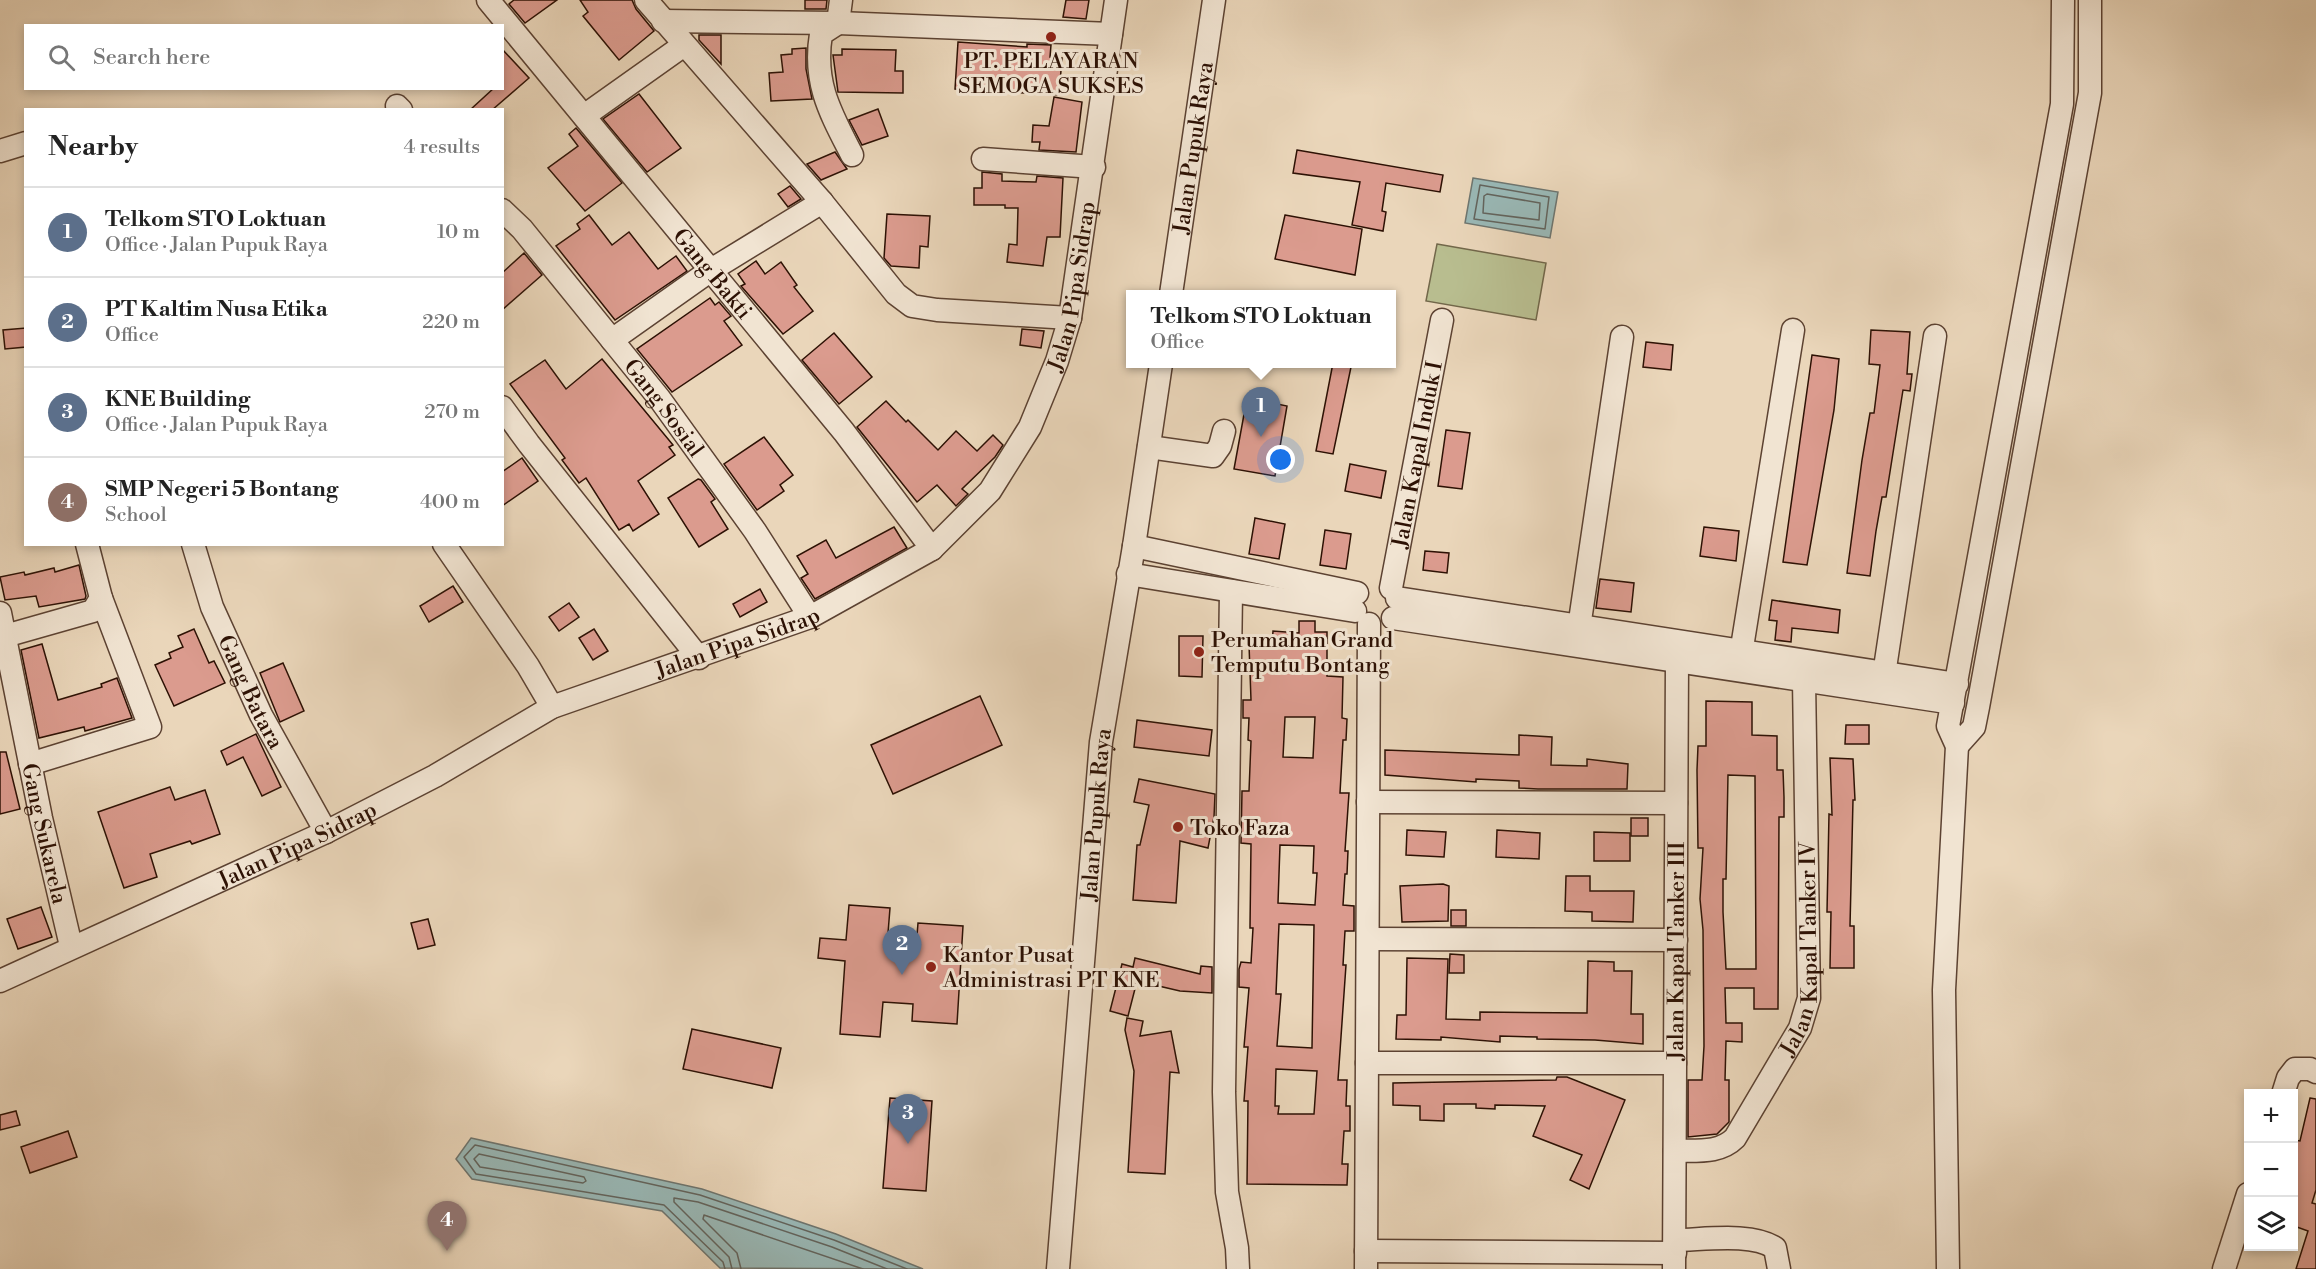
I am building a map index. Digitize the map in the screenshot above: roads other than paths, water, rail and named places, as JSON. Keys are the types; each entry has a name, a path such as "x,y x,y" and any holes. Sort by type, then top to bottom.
{"street":[{"name":"Gang Bakti","path":"488,0 844,432 932,549"},
{"path":"646,0 822,202 896,294 912,306 1070,318"},
{"path":"841,0 838,23 821,34 818,65 828,106 852,154"},
{"name":"Jalan Pipa Sidrap","path":"0,981 71,946 326,832 435,776 552,707 699,658 810,617 932,549 990,491 1030,427 1057,361 1070,318 1094,167 1116,0"},
{"name":"Jalan Pupuk Raya","path":"1172,290 1214,0"},
{"path":"1948,1269 1944,990 1957,746 1948,726 1985,511 2062,104 2063,0"},
{"path":"1957,746 1974,727 2090,93 2090,0"},
{"path":"663,21 838,23 1111,34"},
{"path":"584,116 684,45"},
{"path":"0,151 24,144"},
{"path":"983,159 1094,167"},
{"path":"612,340 711,270 822,202"},
{"name":"Gang Sosial","path":"504,212 522,229 659,398 749,522 810,617"},
{"name":"Jalan Kapal Induk I","path":"1394,601 1442,320"},
{"path":"1740,661 1793,330"},
{"path":"1883,682 1935,336"},
{"path":"1578,636 1622,338"},
{"name":"Jalan Pupuk Raya","path":"1058,1269 1101,742 1134,546 1160,368"},
{"path":"504,410 699,658"},
{"path":"1149,447 1214,456 1220,446 1224,431"},
{"path":"1985,511 2012,515"},
{"path":"30,764 150,727 101,598 88,546"},
{"name":"Gang Batara","path":"194,546 212,607 261,715 326,832"},
{"path":"445,546 528,666 552,707"},
{"path":"1134,546 1361,609 1382,625 1394,601"},
{"path":"1128,574 1361,609"},
{"path":"1779,1269 1775,1248 1766,1242 1748,1239 1674,1254 1366,1260 1368,802 1361,609 1373,582 1394,601 1578,636 1955,693"},
{"path":"1231,591 1224,1092 1227,1192 1238,1248 1238,1269"},
{"path":"4,636 93,611 101,598"},
{"name":"Gang Sukarela","path":"0,613 30,764 71,946"},
{"path":"1578,636 1677,661 1740,661 1804,680 1883,682"},
{"name":"Jalan Kapal Tanker III","path":"1674,1254 1677,661"},
{"name":"Jalan Kapal Tanker IV","path":"1675,1151 1715,1150 1728,1145 1735,1138 1800,1028 1809,998 1804,680"},
{"path":"1368,802 1676,803"},
{"path":"1368,939 1676,940"},
{"path":"1367,1062 1675,1064"},
{"path":"2285,1089 2288,1078 2295,1069 2310,1069 2316,1072"},
{"path":"2224,1269 2247,1197"}],"water":[{"path":"1473,178 1558,192 1550,238 1465,223"},
{"path":"471,1138 702,1189 836,1234 923,1269 720,1268 662,1211 472,1179 456,1159"}],"place":[{"name":"PT. PELAYARAN SEMOGA SUKSES","path":"1051,37"},
{"name":"Telkom STO Loktuan","path":"1261,437"},
{"name":"Perumahan Grand Temputu Bontang","path":"1199,652"},
{"name":"Toko Faza","path":"1178,827"},
{"name":"Kantor Pusat Administrasi PT KNE","path":"931,967"},
{"name":"PT Kaltim Nusa Etika","path":"902,975"},
{"name":"KNE Building","path":"908,1144"},
{"name":"SMP Negeri 5 Bontang","path":"447,1251"}]}
